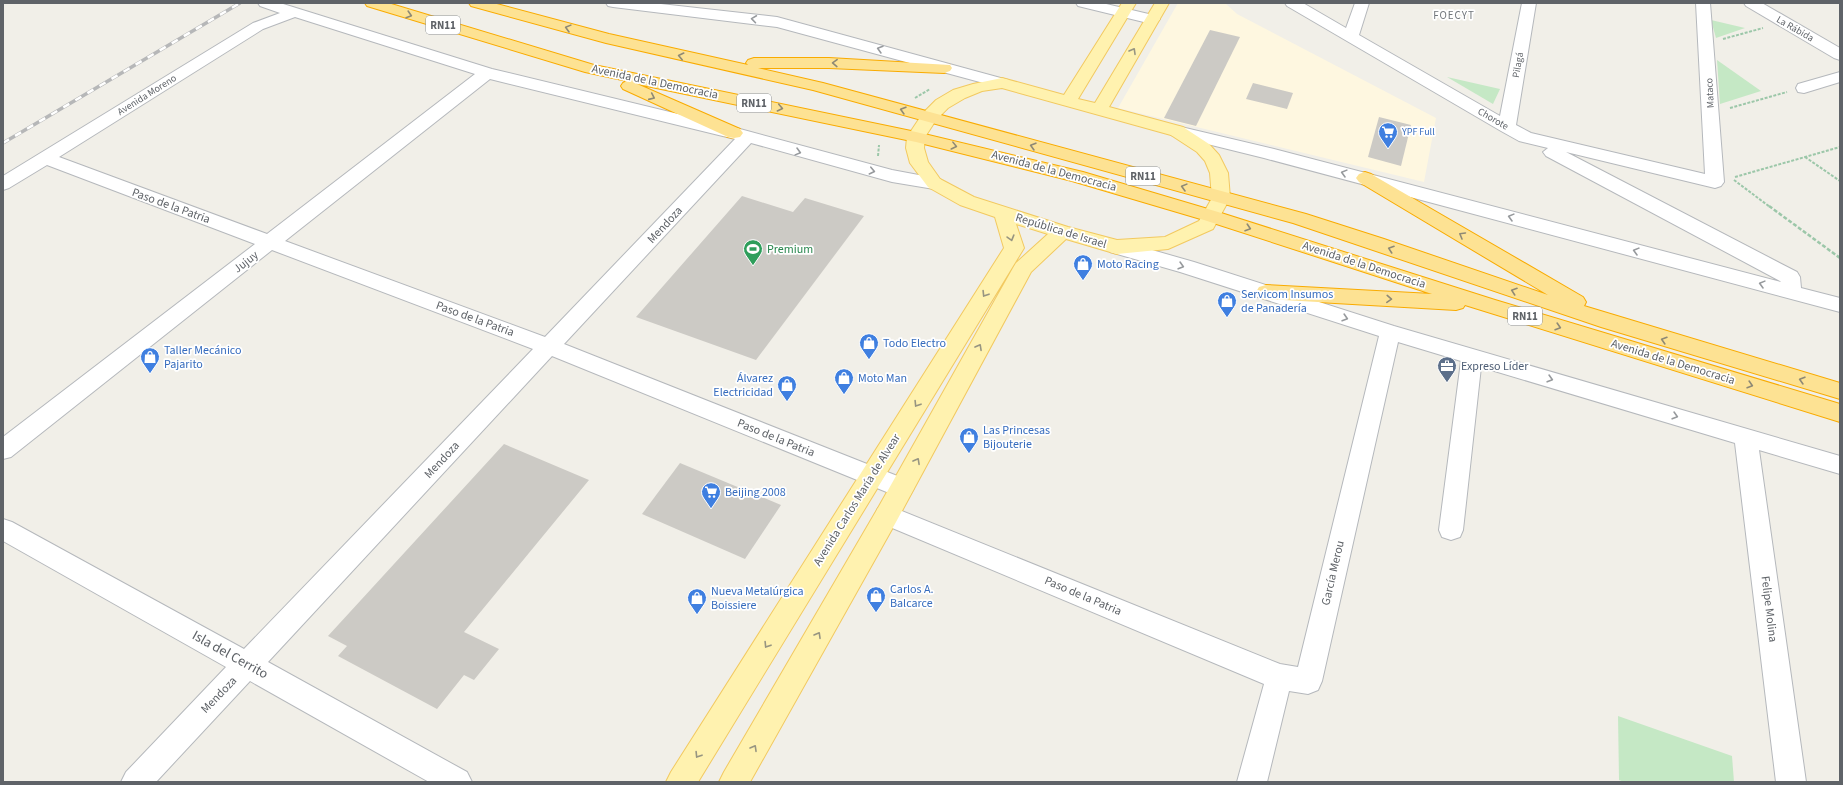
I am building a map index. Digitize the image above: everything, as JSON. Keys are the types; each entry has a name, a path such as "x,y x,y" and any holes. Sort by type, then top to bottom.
{"highway":[{"name":"Avenida de la Democracia","path":"372,3 591,69 916,137 1077,176 1211,216 1488,305 1840,413"},
{"name":"Avenida de la Democracia","path":"476,3 606,38 817,86 1221,198 1263,207 1617,326 1840,391"},
{"path":"719,63 829,62 944,68"},
{"path":"591,69 740,135"},
{"path":"1365,178 1617,326"},
{"path":"1266,292 1488,305"}],"main road":[{"path":"1081,81 1122,42 1146,13 1162,3"},
{"path":"1068,100 1126,8"},
{"path":"1100,109 1109,93 1146,13"},
{"path":"1109,93 1122,42"},
{"path":"1004,214 967,201 934,183 919,163 915,148 916,137 929,117 942,104 959,94 979,87 1002,83 1068,100 1178,131 1203,148 1213,159 1220,173 1221,198 1206,225 1168,243 1117,247"},
{"name":"República de Israel","path":"1004,214 1117,247"},
{"name":"Avenida Carlos María de Alvear","path":"681,782 1014,248 1004,214"},
{"path":"734,782 887,515 1023,268 1062,232"}],"street":[{"path":"265,3 487,73 740,135 892,176 934,183"},
{"path":"613,3 777,22 814,30 944,68 1002,83"},
{"path":"1083,3 1126,8 1146,13"},
{"name":"Chorote","path":"1292,3 1525,137 1715,182"},
{"path":"1351,37 1362,3"},
{"name":"Pilagá","path":"1506,127 1529,3"},
{"name":"Mataco","path":"1703,3 1707,43 1715,182"},
{"name":"La Rábida","path":"1751,3 1840,55"},
{"name":"Avenida Moreno","path":"3,184 258,26 293,13"},
{"name":"Jujuy","path":"3,450 271,243 487,73"},
{"path":"1804,88 1840,77"},
{"path":"1178,131 1365,178 1840,305"},
{"name":"Mendoza","path":"136,782 550,347 740,135"},
{"path":"1525,137 1790,277 1792,292"},
{"name":"Paso de la Patria","path":"45,158 550,347 902,488"},
{"path":"1117,247 1266,292 1390,332 1840,465"},
{"name":"García Merou","path":"1279,677 1308,681 1390,332"},
{"path":"1451,530 1472,356"},
{"name":"Felipe Molina","path":"1746,437 1791,782"},
{"name":"Paso de la Patria","path":"887,515 1279,677"},
{"name":"Isla del Cerrito","path":"3,530 457,782"},
{"path":"1252,782 1279,677"}],"path":[{"path":"1707,43 1784,23"},
{"path":"1711,113 1804,88"},
{"path":"1840,147 1731,178 1840,258"},
{"path":"1805,157 1840,181"}],"shaded area":[{"path":"1178,3 1225,3 1237,14 1436,118 1424,182 1118,108"}],"green space":[{"path":"1711,20 1745,28 1716,38"},
{"path":"1717,60 1761,91 1720,104"},
{"path":"1447,77 1500,89 1493,104"},
{"path":"1618,716 1732,756 1734,782 1624,782 1619,780"}],"building":[{"path":"1210,30 1240,37 1196,126 1164,118"},
{"path":"1253,83 1293,93 1287,109 1246,99"},
{"name":"YPF Full","path":"1379,117 1411,125 1401,166 1368,157"},
{"name":"Premium","path":"742,196 793,212 805,198 864,216 756,360 636,317"},
{"path":"504,444 589,480 464,632 499,649 474,680 464,675 437,709 338,656 347,646 328,636"},
{"name":"Beijing 2008","path":"680,463 781,505 745,559 642,514"}],"railway":[{"path":"3,143 240,3"}],"place":[{"name":"YPF Full","path":"1388,149"},
{"name":"Premium","path":"753,266"},
{"name":"Moto Racing","path":"1083,281"},
{"name":"Servicom Insumos de Panadería","path":"1227,318"},
{"name":"Todo Electro","path":"869,360"},
{"name":"Taller Mecánico Pajarito","path":"150,374"},
{"name":"Expreso Líder","path":"1447,383"},
{"name":"Moto Man","path":"844,395"},
{"name":"Álvarez Electricidad","path":"787,402"},
{"name":"Las Princesas Bijouterie","path":"969,454"},
{"name":"Beijing 2008","path":"711,509"},
{"name":"Carlos A. Balcarce","path":"876,613"},
{"name":"Nueva Metalúrgica Boissiere","path":"697,615"}],"district":[{"name":"FOECYT","path":"1454,15"}]}
